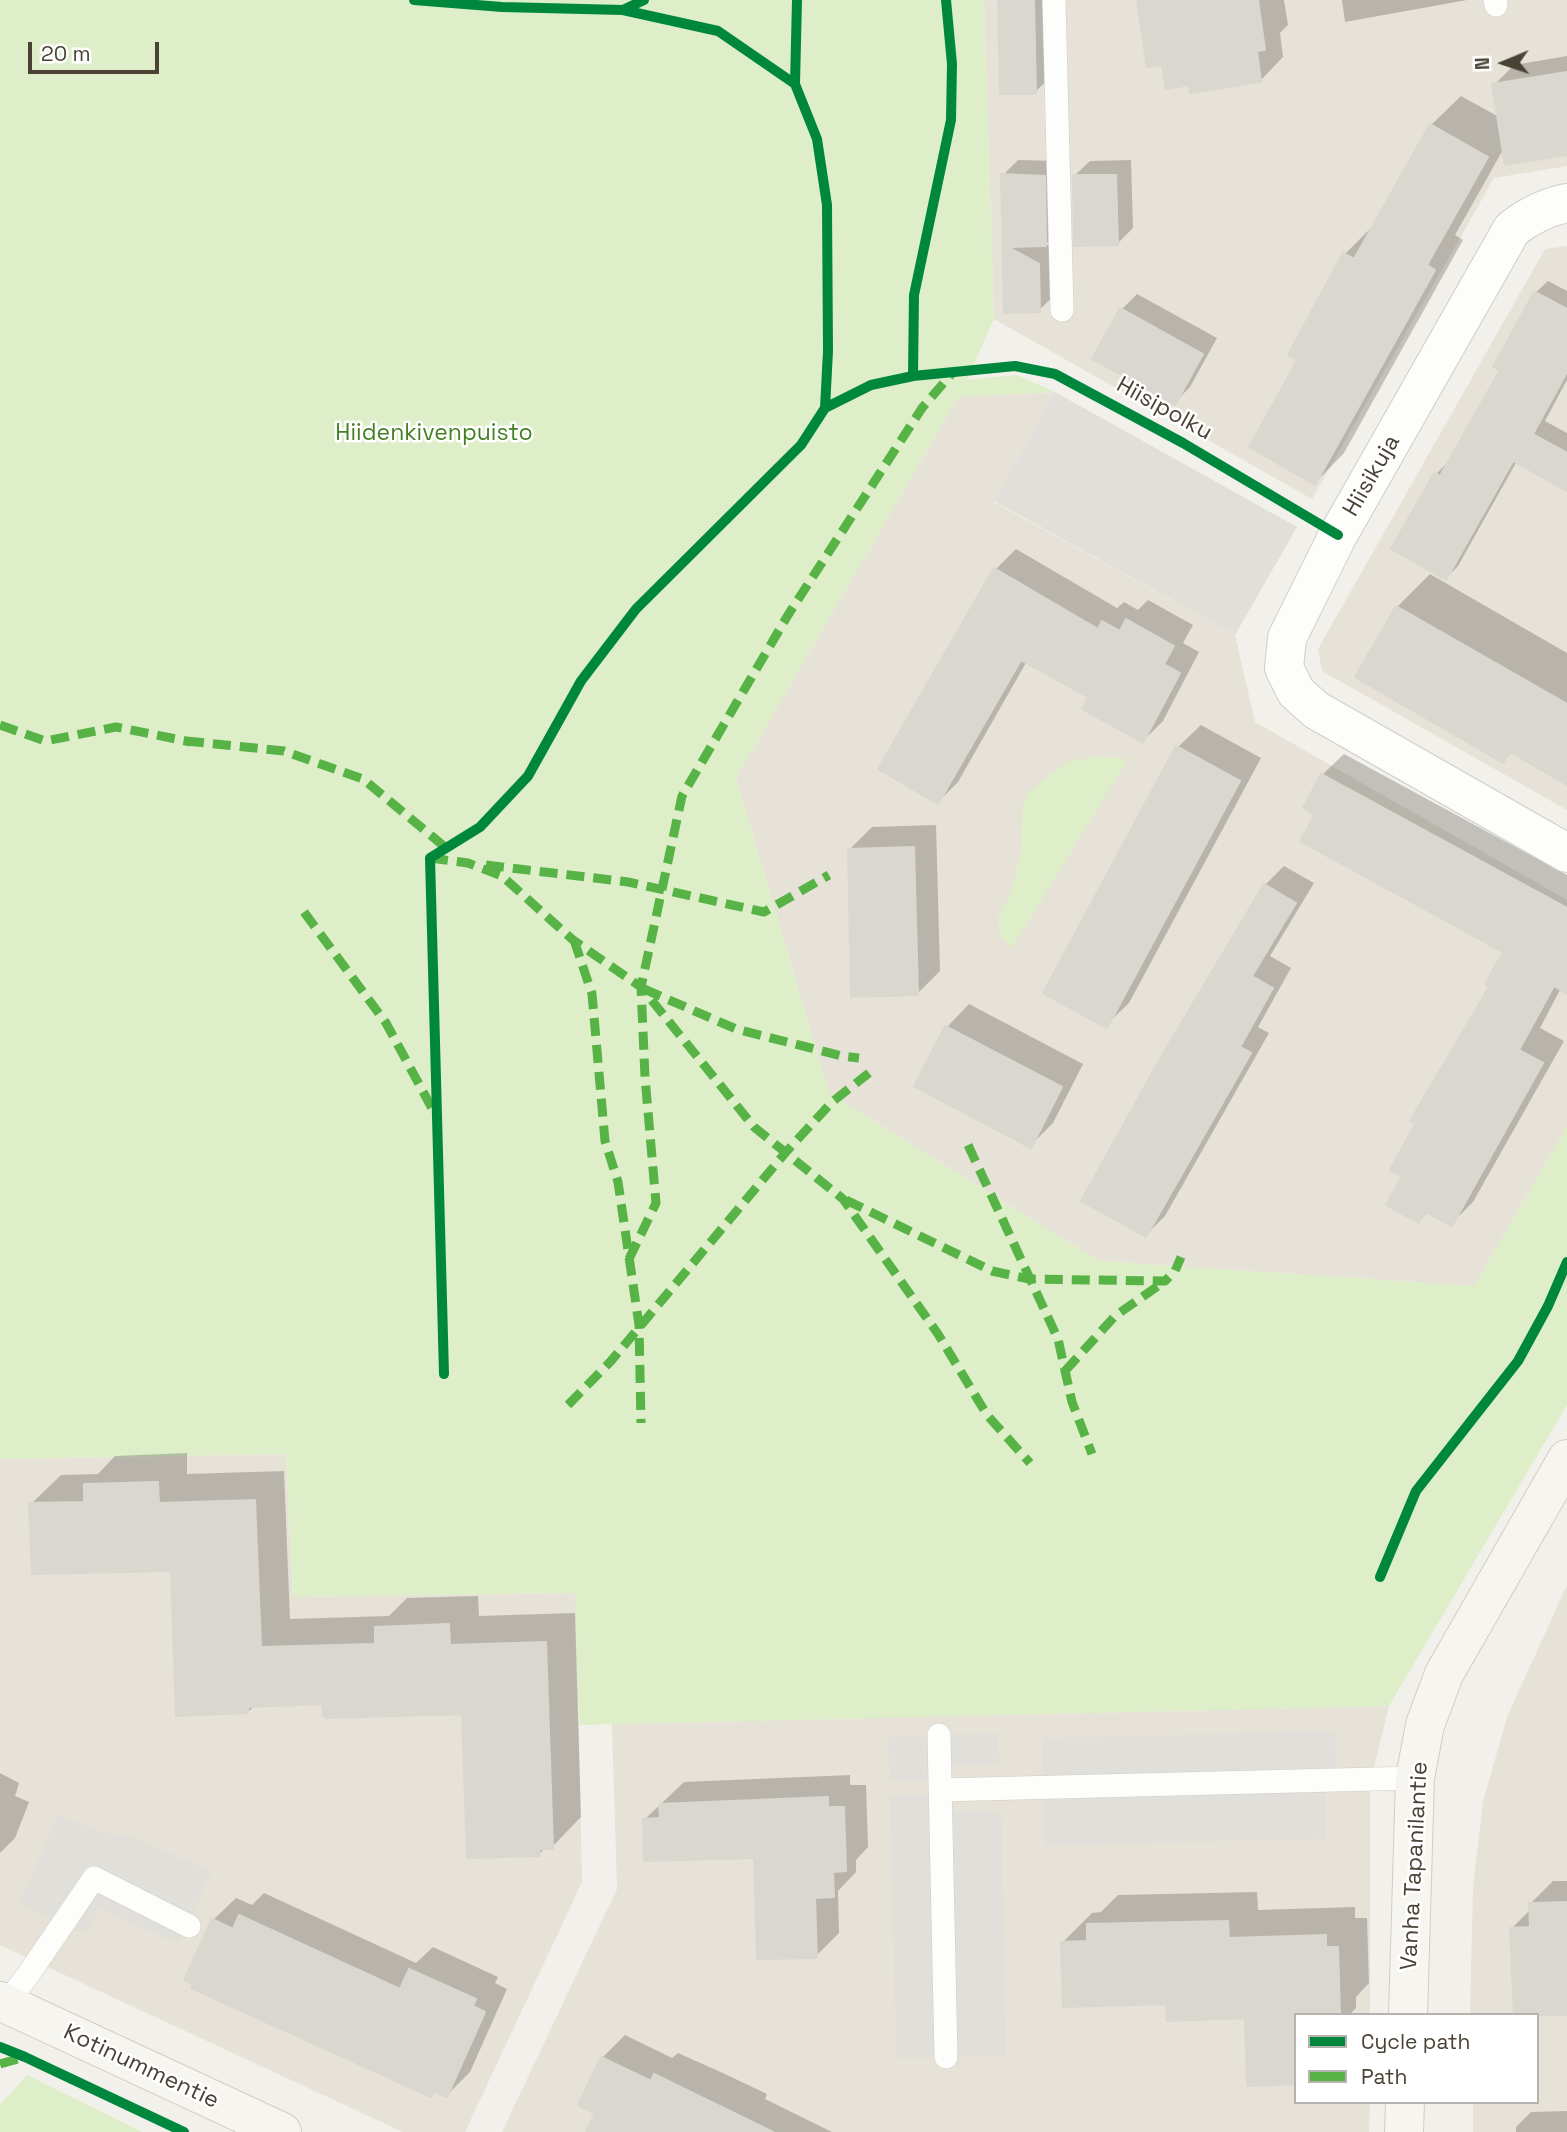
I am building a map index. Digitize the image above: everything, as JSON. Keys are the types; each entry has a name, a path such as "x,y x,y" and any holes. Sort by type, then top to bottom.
{"street":[{"name":"Hiisikuja","path":"1567,203 1553,205 1531,215 1512,229 1338,535 1287,638 1284,668 1297,692 1316,710 1567,853"},
{"name":"Vanha Tapanilantie","path":"1408,2013 1415,1778 1425,1725 1444,1674 1567,1459"},
{"name":"Kotinummentie","path":"3,2003 282,2132"},
{"path":"1404,2132 1405,2104"}],"lane":[{"path":"1054,0 1062,310"},
{"path":"939,1735 946,2057"},
{"path":"940,1790 1415,1778"},
{"path":"3,2003 94,1878 189,1926"}],"shaded area":[{"path":"984,0 1567,0 1567,166 1494,178 1312,499 994,319"},
{"path":"1567,246 1567,810 1322,671 1318,649 1545,249"},
{"path":"1055,392 994,502 1235,635 1255,722 1567,900 1567,1127 1474,1286 1099,1261 829,1093 736,778 958,397"},
{"path":"1055,392 1297,527 1235,635 994,501"},
{"path":"286,1454 293,1597 576,1593 582,1882 465,2132 403,2132 0,1945 0,1459"},
{"path":"1567,1585 1567,2132 1473,2132 1473,2104 1539,2104 1539,2013 1470,2013 1473,1887 1483,1802 1507,1717"},
{"path":"1389,1706 1370,1784 1370,2013 1294,2013 1294,2104 1370,2104 1369,2132 502,2132 617,1889 612,1724"},
{"path":"1335,1731 1336,1780 1325,1781 1326,1839 1044,1845 1042,1738"},
{"path":"998,1733 999,1764 940,1766 940,1779 890,1781 888,1737"},
{"path":"941,1795 942,1812 1001,1810 1006,2056 896,2058 890,1796"},
{"path":"58,1815 101,1832 135,1837 212,1872 178,1944 99,1908 85,1935 19,1904"}],"green space":[{"name":"Hiidenkivenpuisto","path":"0,0 984,0 994,319 967,380 1016,375 1055,392 958,397 736,778 829,1093 1099,1261 1474,1286 1567,1127 1567,1405 1389,1706 579,1725 575,1593 293,1597 286,1454 0,1459"},
{"path":"1098,756 1128,759 1012,948 1000,936 998,921 999,913 1009,897 1021,852 1023,804 1029,792 1067,762"},
{"path":"27,2075 142,2132 0,2132 0,2105"}],"building":[{"path":"998,0 1034,0 1036,94 1000,94"},
{"path":"1137,0 1258,0 1265,50 1257,51 1261,82 1190,93 1189,85 1166,89 1162,65 1147,67"},
{"path":"1567,72 1567,155 1505,165 1492,84"},
{"path":"1430,124 1488,157 1427,265 1435,270 1315,485 1249,447 1297,361 1288,355 1343,253 1354,259"},
{"path":"1001,174 1045,176 1046,246 1008,247 1039,264 1040,312 1004,313"},
{"path":"1073,175 1116,175 1118,245 1074,246"},
{"path":"1534,292 1567,310 1567,372 1533,434 1567,453 1567,491 1513,461 1446,580 1391,549 1434,473 1440,476 1500,370 1493,367"},
{"path":"1120,308 1203,354 1175,405 1092,359"},
{"path":"994,568 1098,629 1102,621 1120,631 1126,619 1174,646 1164,664 1180,673 1143,743 1082,709 1088,697 1021,660 938,804 878,769"},
{"path":"1396,606 1567,704 1567,785 1510,752 1503,763 1355,677"},
{"path":"1176,746 1240,781 1107,1028 1043,993"},
{"path":"1321,774 1567,908 1567,994 1554,986 1519,1050 1543,1063 1452,1226 1425,1212 1419,1223 1386,1205 1402,1176 1390,1170 1415,1124 1410,1121 1489,987 1485,984 1503,952 1300,841 1315,815 1303,808"},
{"path":"914,847 918,995 851,997 848,849"},
{"path":"1264,884 1296,903 1252,976 1273,988 1240,1047 1251,1053 1146,1237 1081,1201 1161,1057"},
{"path":"945,1026 1062,1087 1031,1148 914,1086"},
{"path":"158,1482 159,1503 255,1500 261,1647 375,1644 375,1627 449,1624 450,1645 546,1642 553,1849 539,1849 540,1856 467,1858 462,1714 327,1718 323,1716 323,1704 248,1707 248,1713 176,1716 171,1571 32,1574 29,1503 84,1502 84,1484"},
{"path":"828,1797 828,1807 844,1807 846,1871 833,1872 834,1897 815,1898 817,1958 757,1959 754,1858 644,1861 643,1819 660,1818 659,1804"},
{"path":"1567,1902 1567,2015 1514,2013 1510,1928 1530,1927 1529,1903"},
{"path":"239,1915 400,1989 409,1969 476,1999 473,2006 485,2012 447,2097 434,2091 431,2097 191,1988 193,1984 184,1980 212,1919 233,1929"},
{"path":"1228,1921 1229,1938 1326,1935 1326,1947 1338,1947 1340,2013 1294,2013 1294,2084 1247,2086 1245,2018 1167,2021 1166,2004 1063,2007 1061,1942 1087,1941 1087,1924"},
{"path":"601,2057 651,2081 654,2074 773,2132 586,2132 595,2113 578,2105"}],"marked path":[{"path":"629,1259 656,1203 645,1077 641,987 682,796 788,615 922,408 954,371"},
{"path":"0,725 45,741 116,727 191,742"},
{"path":"186,741 284,751 363,779 451,852"},
{"path":"430,858 468,863 502,876 573,940 641,987 754,1127 843,1199 938,1334 987,1415 1030,1463"},
{"path":"486,865 628,882 764,912 829,875"},
{"path":"304,912 386,1023 434,1112"},
{"path":"574,940 592,994 605,1141 618,1182 639,1325 641,1423"},
{"path":"644,989 736,1029 859,1058"},
{"path":"568,1405 611,1361 786,1152 832,1102 869,1073"},
{"path":"968,1145 1058,1339 1072,1402 1092,1454"},
{"path":"846,1200 992,1271 1029,1279 1165,1281 1175,1271 1181,1257"},
{"path":"1065,1371 1115,1316 1165,1281"},
{"path":"0,2064 25,2057"}],"cycle path":[{"path":"414,0 502,7 623,10 644,0"},
{"path":"797,0 795,84 817,139 827,205 828,351 825,408"},
{"path":"913,376 914,295 951,120 952,64 946,0"},
{"path":"623,10 718,31 795,84"},
{"name":"Hiisipolku","path":"444,1374 430,858 480,827 528,776 581,681 636,609 801,445 825,408 871,385 913,376 1015,366 1055,374 1183,443 1338,535"},
{"path":"1380,1577 1416,1491 1518,1361 1548,1306 1567,1262"},
{"path":"0,2047 184,2132"}]}
